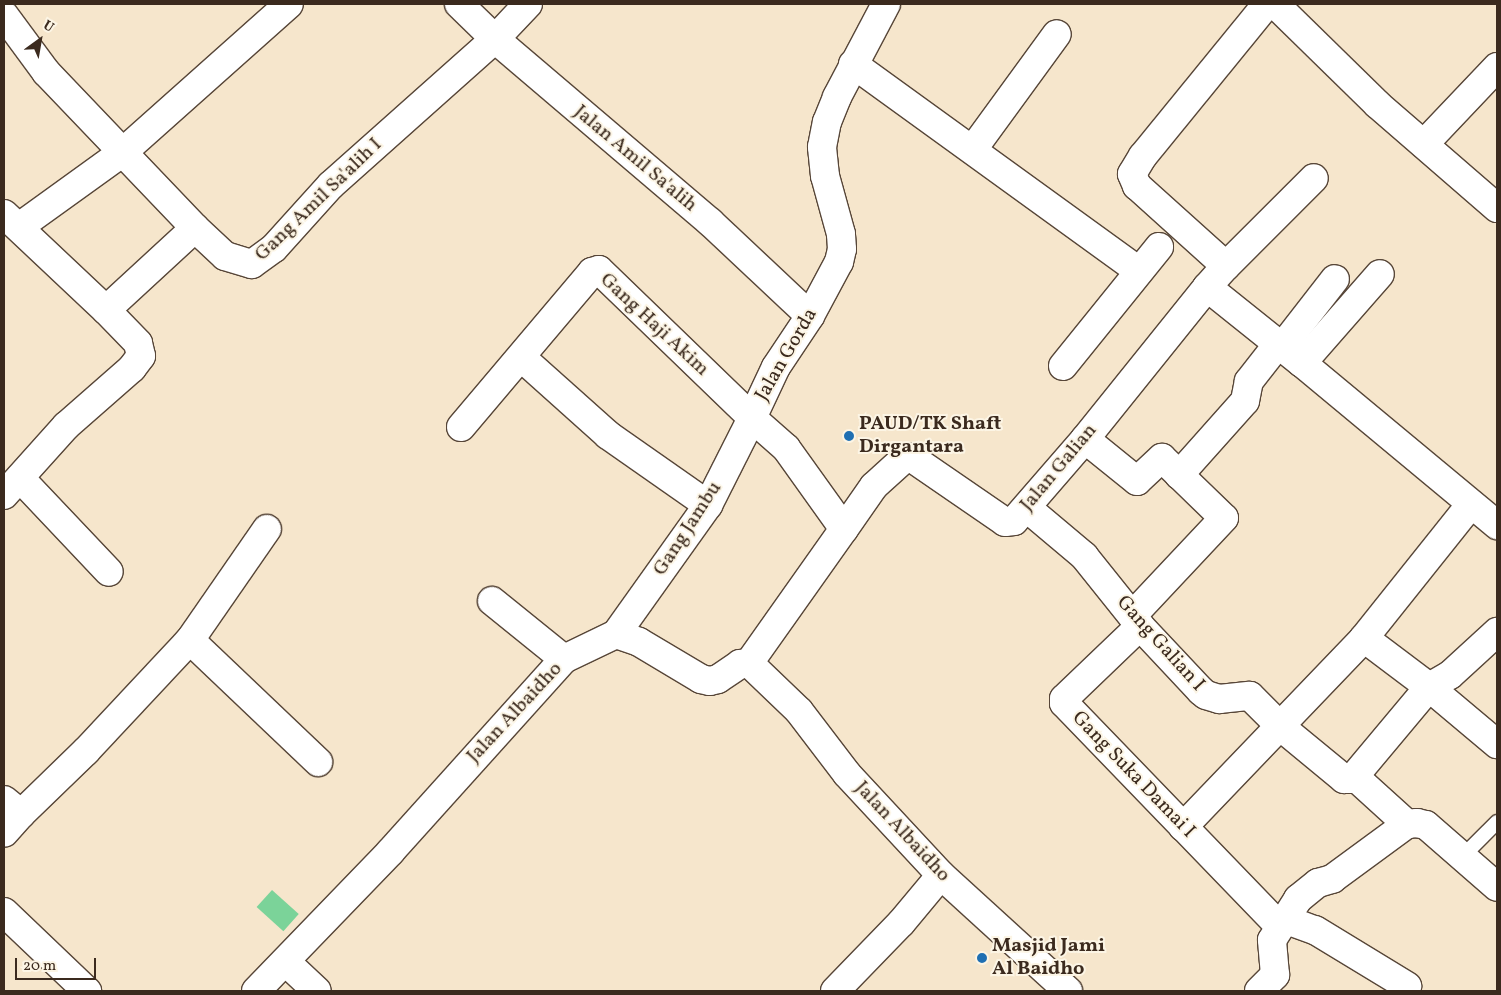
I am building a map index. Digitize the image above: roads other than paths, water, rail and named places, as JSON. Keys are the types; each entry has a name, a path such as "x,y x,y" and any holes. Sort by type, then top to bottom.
{"street":[{"path":"109,572 12,486 66,426 132,368 141,356 138,343 12,220 122,152 289,4"},
{"name":"Jalan Amil Sa'alih","path":"459,4 495,38 710,222 810,316"},
{"path":"495,38 528,4"},
{"name":"Jalan Gorda","path":"844,529 786,448 752,418 776,367 810,316 839,262 842,249 841,234 825,176 822,148 827,122 853,64 886,4"},
{"path":"1226,266 1137,186 1132,174 1143,156 1267,4"},
{"path":"1275,4 1377,104 1497,208"},
{"name":"Gang Amil Sa'alih I","path":"4,15 46,72 196,228 225,256 252,264 274,248 331,185 495,38"},
{"path":"973,149 1057,34"},
{"path":"853,64 973,149 1139,272"},
{"path":"1424,144 1497,66"},
{"name":"Jalan Galian","path":"844,529 874,486 906,457 912,458 1005,522 1014,521 1085,439 1207,287 1314,178"},
{"path":"106,310 196,228"},
{"path":"1063,366 1158,247"},
{"name":"Gang Haji Akim","path":"461,426 522,358 592,272 599,270 752,418"},
{"path":"1179,475 1245,400 1249,381 1380,274"},
{"path":"1288,351 1335,278"},
{"path":"1207,287 1288,351 1470,505 1497,525"},
{"path":"522,358 608,435 708,505"},
{"name":"Gang Jambu","path":"616,634 708,505 752,418"},
{"path":"1085,439 1137,480 1162,458 1224,518 1136,621"},
{"path":"1183,827 1364,638 1470,505"},
{"name":"Gang Galian I","path":"1027,508 1084,556 1136,621 1206,695 1219,698 1250,696 1334,772 1348,780 1354,776"},
{"path":"616,634 639,642 701,679 710,681 718,679 740,664 749,662 844,529"},
{"path":"10,815 86,751 190,640 268,530"},
{"path":"492,601 564,659"},
{"name":"Gang Suka Damai I","path":"1136,621 1064,699 1064,703 1183,827 1282,923"},
{"path":"1407,824 1354,776 1429,687 1450,674 1497,632"},
{"name":"Jalan Albaidho","path":"256,991 391,851 564,659 616,634"},
{"path":"1364,638 1429,687 1497,744"},
{"path":"190,640 318,762"},
{"name":"Jalan Albaidho","path":"749,662 800,711 847,774 941,875 1068,991"},
{"path":"1260,991 1275,975 1271,942 1306,890 1318,883 1332,879 1407,824 1417,823 1426,826 1497,887"},
{"path":"835,991 901,923 941,875"},
{"path":"4,912 86,991"},
{"path":"1282,923 1315,930 1407,986"},
{"path":"286,962 316,991"}],"lane":[{"path":"1463,856 1497,822"}],"place":[{"name":"PAUD/TK Shaft Dirgantara","path":"849,436"},
{"name":"Masjid Jami Al Baidho","path":"982,958"}]}
